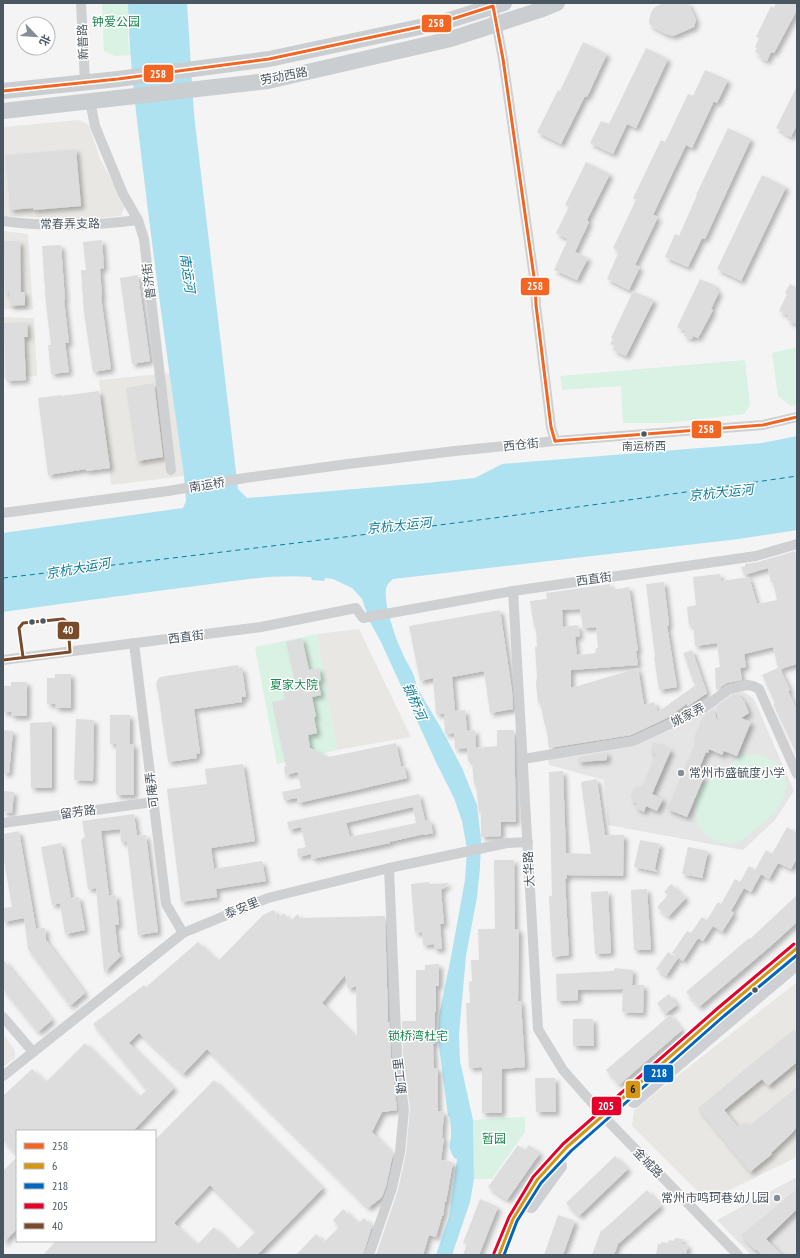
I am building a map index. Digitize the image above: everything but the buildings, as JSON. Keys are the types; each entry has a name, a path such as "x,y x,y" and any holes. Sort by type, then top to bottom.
{"main road":[{"name":"劳动西路","path":"3,111 268,81 451,39 496,25 557,3"},
{"name":"劳动西路","path":"3,91 118,79 269,59 443,22 498,4"}],"street":[{"name":"新普路","path":"81,3 85,82"},
{"path":"498,4 496,25 503,59 531,257 550,419 555,441"},
{"name":"普济街","path":"90,101 95,126 123,194 138,220 144,239 171,470"},
{"name":"常春弄支路","path":"3,221 56,226 116,223 138,220"},
{"name":"西仓街","path":"245,478 348,464 555,441 763,425 797,417"},
{"name":"南运桥","path":"3,513 168,491 245,478"},
{"name":"西直街","path":"3,660 261,628 356,608 363,618 513,591 756,556 797,544"},
{"name":"大华路","path":"513,591 538,1029 563,1070 606,1118"},
{"name":"可庵弄","path":"134,643 166,904 183,933"},
{"name":"姚家弄","path":"523,759 633,742 702,709 729,689 747,685 759,689 797,774"},
{"name":"留芳路","path":"3,823 153,802"},
{"name":"泰安里","path":"3,1076 183,933 268,898 389,868 507,843 528,842"},
{"name":"勤工里","path":"369,1255 392,1188 399,1159 404,1110 397,1056 389,868"},
{"path":"508,1255 528,1210 562,1164 606,1118 721,1012 797,948"},
{"path":"499,1255 513,1219 537,1180 567,1147 606,1118 797,963"},
{"path":"3,1017 33,1052"},
{"name":"金城路","path":"606,1118 738,1255"}],"shaded area":[{"path":"79,120 89,125 100,159 125,205 121,216 87,219 3,216 3,127"},
{"path":"3,231 28,234 33,310 3,309"},
{"path":"3,317 34,318 37,376 3,378"},
{"path":"170,373 184,476 111,485 99,380"},
{"path":"359,629 411,737 337,750 317,634"},
{"name":"常州市盛毓度小学","path":"729,691 744,692 754,699 794,791 775,820 743,850 608,825 604,780 549,765 548,759 635,743"},
{"path":"797,982 797,1157 707,1201 632,1126 634,1110"},
{"path":"3,1034 15,1050 15,1058 3,1067"},
{"name":"常州市鸣珂巷幼儿园","path":"797,1177 797,1255 751,1255 717,1220"}],"green space":[{"name":"钟爱公园","path":"102,3 128,3 128,41 130,55 115,56 104,51"},
{"path":"797,347 797,405 791,406 778,396 772,353"},
{"path":"745,360 750,405 744,414 667,423 623,423 621,386 562,390 560,376"},
{"name":"夏家大院","path":"317,634 337,750 277,764 255,647"},
{"path":"754,754 768,758 778,764 787,785 783,798 776,812 742,840 730,844 717,842 707,836 699,826 695,814 695,801 700,788 742,755"},
{"name":"暂园","path":"525,1117 525,1132 492,1179 474,1179 473,1120"}],"water":[{"path":"128,3 187,3 194,114 238,489 247,498 475,478 502,464 762,443 797,436 797,530 739,539 393,579 387,586 387,604 396,638 413,673 416,686 441,728 462,768 477,805 481,840 477,897 466,956 459,1034 460,1061 473,1120 474,1179 470,1202 452,1255 436,1255 449,1217 457,1159 454,1158 450,1147 450,1117 448,1116 438,1038 439,1016 465,880 467,849 462,821 454,798 381,642 370,622 362,599 352,588 333,579 325,578 324,581 312,580 311,577 282,576 239,580 3,612 3,533 183,508 186,501 184,476 158,290 136,113"}],"ferry route":[{"path":"3,578 400,530 797,476"}],"transit line":[{"name":"258","path":"3,91 118,79 269,59 443,22 493,6 503,59 535,284 536,305 551,427 555,441"},
{"name":"258","path":"555,441 763,425 797,417"},
{"name":"40","path":"3,660 70,652 68,623 63,619 23,623 19,628 23,657"},
{"name":"205","path":"494,1253 509,1217 533,1177 563,1144 718,1008 794,944"},
{"name":"6","path":"499,1255 513,1219 537,1180 567,1147 721,1012 797,948"},
{"name":"218","path":"504,1255 517,1221 541,1183 571,1151 724,1016 797,955"}],"place":[{"name":"南运桥西","path":"644,434"},
{"name":"常州市盛毓度小学","path":"681,773"},
{"name":"常州市鸣珂巷幼儿园","path":"777,1198"}],"water label":[{"name":"南运河","path":"188,273"},
{"name":"京杭大运河","path":"721,492"},
{"name":"京杭大运河","path":"399,525"},
{"name":"京杭大运河","path":"78,568"},
{"name":"锁桥河","path":"415,701"}],"park label":[{"name":"锁桥湾杜宅","path":"418,1036"}]}
